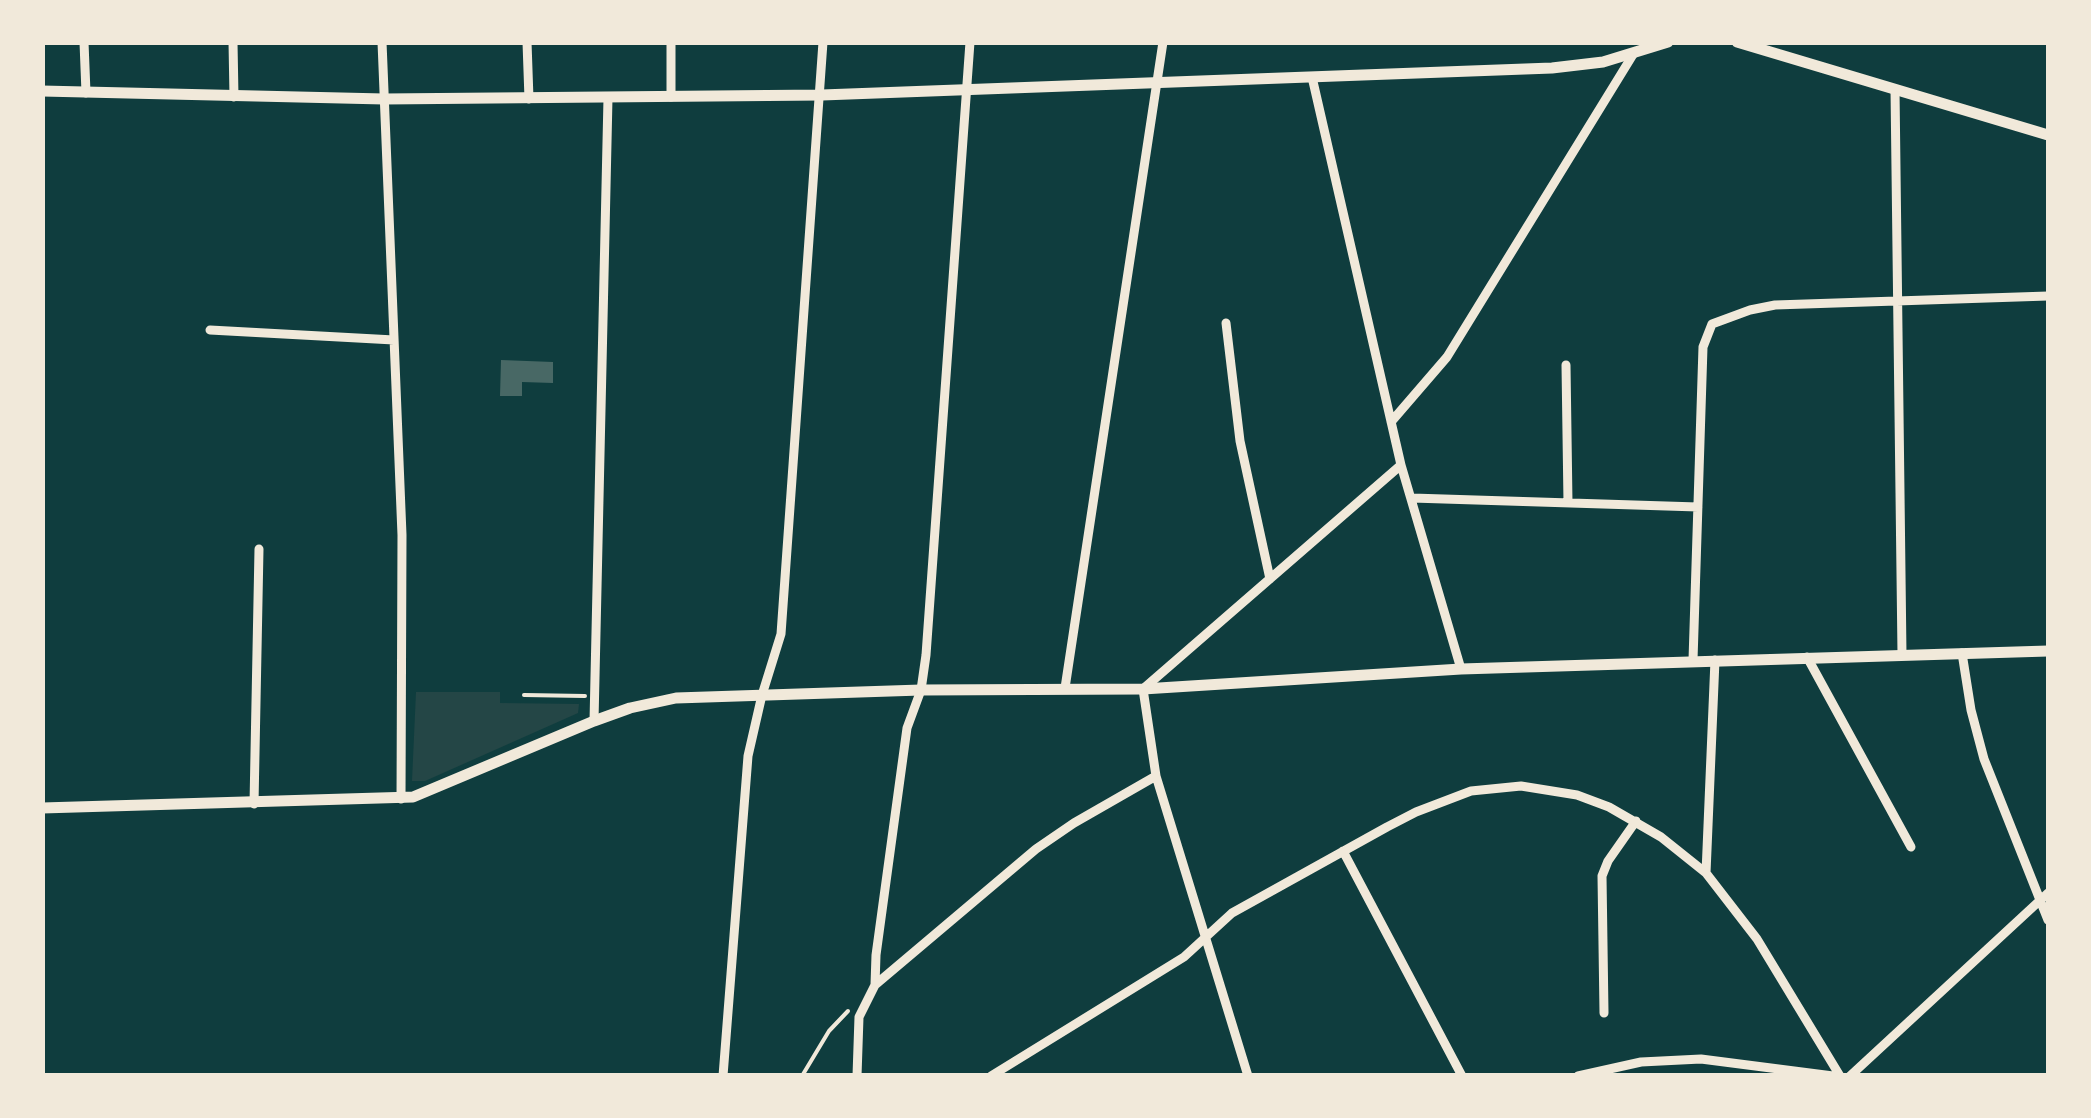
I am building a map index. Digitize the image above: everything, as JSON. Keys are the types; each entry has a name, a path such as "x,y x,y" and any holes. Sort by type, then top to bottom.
{"street":[{"path":"84,42 86,93"},
{"path":"233,42 234,97"},
{"path":"382,42 402,535 401,798"},
{"path":"527,42 529,99"},
{"path":"671,42 671,97"},
{"path":"724,1076 748,756 781,634 823,42"},
{"path":"875,985 907,728 921,690 926,655 970,42"},
{"path":"1065,688 1163,42"},
{"path":"42,91 384,99 822,95 1552,68 1603,62 1668,42"},
{"path":"1737,42 2048,135"},
{"path":"1786,56 1792,42"},
{"path":"1390,422 1447,357 1634,54"},
{"path":"1312,77 1400,465 1461,669"},
{"path":"1895,89 1902,654"},
{"path":"594,720 608,98"},
{"path":"1693,660 1703,347 1712,324 1738,313 1775,305 2048,296"},
{"path":"1226,323 1240,442 1270,579"},
{"path":"210,330 394,340"},
{"path":"1566,365 1568,503"},
{"path":"1143,689 1400,465"},
{"path":"1412,498 1698,506"},
{"path":"254,804 258,550"},
{"path":"42,808 401,798 436,790 594,720 652,701 921,690 1143,689 1461,669 2048,651"},
{"path":"1962,653 1976,734 2048,920"},
{"path":"1807,657 1911,847"},
{"path":"1706,874 1715,660"},
{"path":"1143,689 1156,776 1248,1076"},
{"path":"857,1076 859,1017 875,985 1036,849 1074,822 1156,776"},
{"path":"991,1076 1184,957 1232,912 1343,851 1443,800 1492,788 1521,786 1564,792 1609,807 1680,850 1706,874 1756,939 1837,1076"},
{"path":"1604,1012 1602,876 1608,860 1636,820"},
{"path":"1343,851 1462,1076"},
{"path":"1850,1076 2048,893"},
{"path":"1578,1076 1641,1062 1701,1059 1837,1076"}],"path":[{"path":"524,694 594,696"},
{"path":"802,1076 836,1022 863,1004"}],"shaded area":[{"path":"416,692 500,692 500,703 579,704 578,713 425,781 412,781"}],"building":[{"path":"501,360 553,362 553,383 522,382 522,396 500,396"}]}
